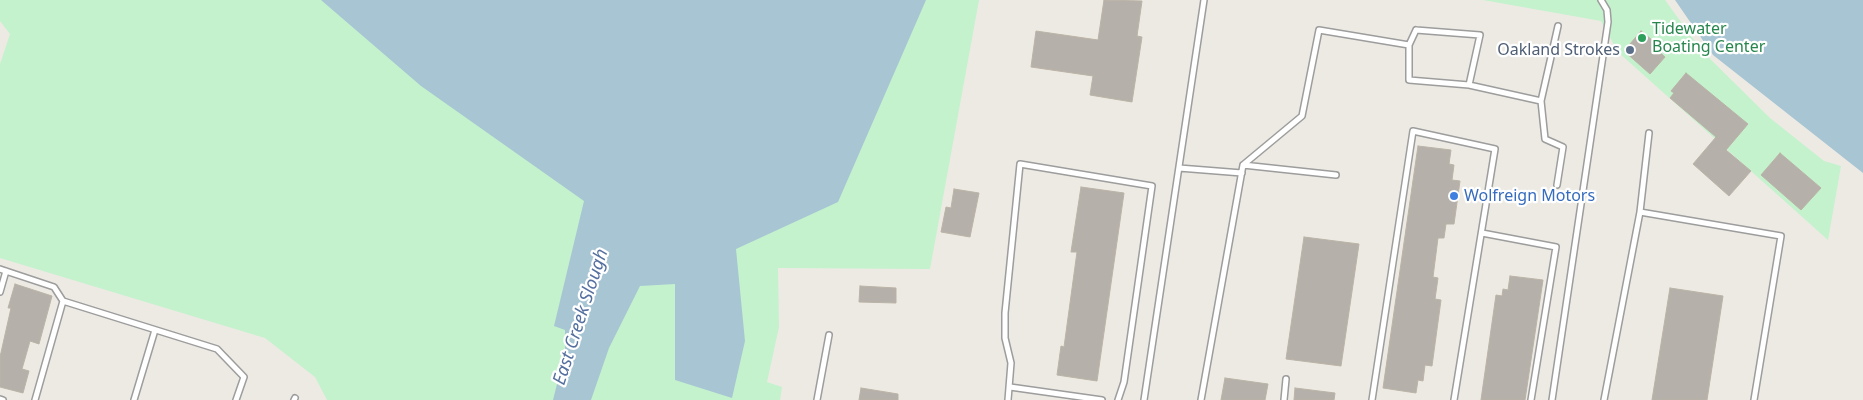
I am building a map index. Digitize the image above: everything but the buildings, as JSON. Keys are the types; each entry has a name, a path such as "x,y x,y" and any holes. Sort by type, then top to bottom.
{"lane":[{"path":"1144,400 1204,0"},
{"path":"1552,400 1608,22 1607,10 1602,0"},
{"path":"1556,185 1563,147 1545,138 1542,102 1558,26"},
{"path":"1201,400 1243,165 1302,116 1319,30 1409,45"},
{"path":"1469,85 1480,35 1416,30 1409,45 1409,80 1469,85 1542,102"},
{"path":"1372,400 1413,130 1495,149 1454,400"},
{"path":"1604,400 1640,212 1649,133"},
{"path":"1008,400 1011,363 1005,338 1005,313 1020,164 1152,186 1124,382 1118,400"},
{"path":"1243,165 1336,175"},
{"path":"1179,168 1242,174"},
{"path":"1640,212 1781,236 1754,400"},
{"path":"1482,233 1556,247 1531,400"},
{"path":"0,269 54,287 63,301 216,349 244,377 236,400"},
{"path":"0,292 6,271"},
{"path":"35,400 63,301"},
{"path":"134,400 155,330"},
{"path":"817,400 829,336"},
{"path":"1284,400 1286,378"},
{"path":"1010,387 1102,400"}],"green space":[{"path":"0,0 979,0 930,269 778,268 779,327 767,382 782,387 780,400 327,400 315,377 265,338 0,258 0,64 10,34 0,21"},
{"path":"1483,0 1665,0 1702,51 1770,118 1824,161 1841,166 1828,240 1618,52 1601,21"}],"water":[{"name":"East Creek Slough","path":"321,0 926,0 838,202 736,249 745,341 732,398 675,380 675,284 640,286 609,348 591,400 553,400 565,352 565,330 554,326 584,201 421,86"},
{"path":"1675,0 1863,0 1863,173 1713,55"}],"place":[{"name":"Tidewater Boating Center","path":"1642,38"},
{"name":"Oakland Strokes","path":"1630,50"},
{"name":"Wolfreign Motors","path":"1454,196"}]}
